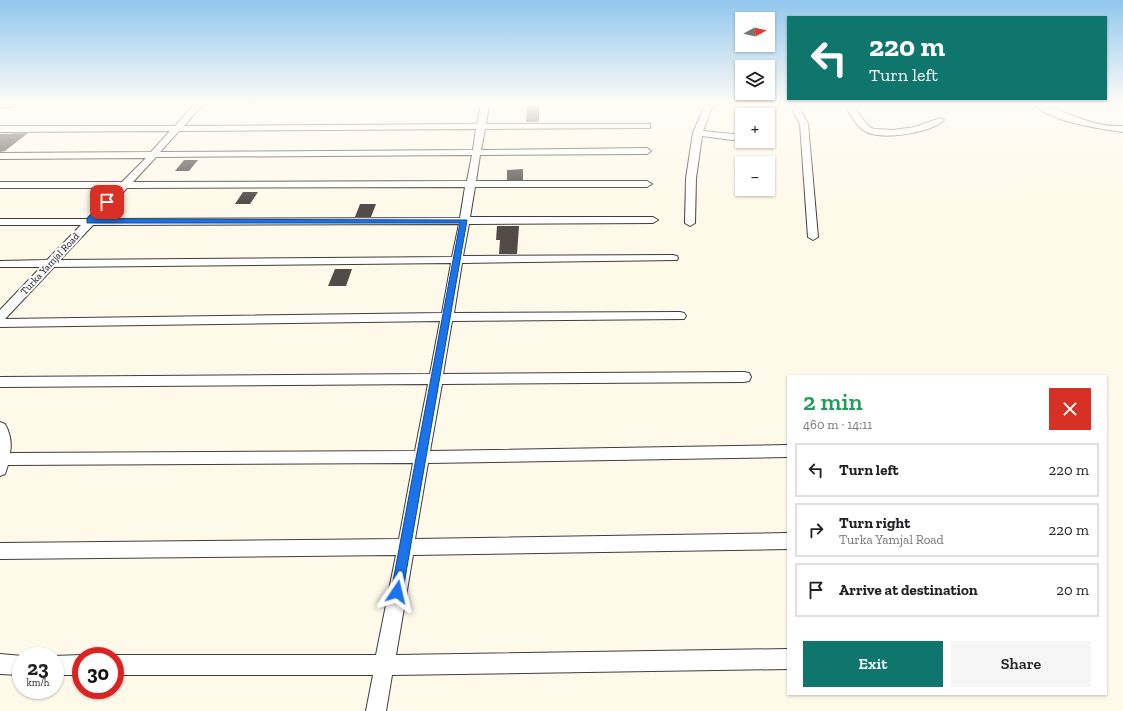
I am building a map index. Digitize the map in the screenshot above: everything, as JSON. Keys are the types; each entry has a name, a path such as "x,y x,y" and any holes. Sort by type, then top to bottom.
{"street":[{"name":"Turka Yamjal Road","path":"2,313 168,138"},
{"path":"376,711 479,138"},
{"path":"690,223 693,151 696,138"},
{"path":"805,138 813,238"},
{"path":"0,156 647,151"},
{"path":"0,185 647,184"},
{"path":"0,222 653,220"},
{"path":"0,264 673,258"},
{"path":"0,323 447,317 680,316"},
{"path":"0,382 744,377"},
{"path":"0,428 2,444 1,464 787,451"},
{"path":"0,551 405,548 787,540"},
{"path":"124,665 384,665 787,659"},
{"path":"0,664 12,664"}],"building":[{"path":"0,138 21,138 5,151 0,152"},
{"path":"184,160 198,160 189,171 175,171"},
{"path":"523,169 523,180 507,180 507,170"},
{"path":"243,192 258,192 250,204 235,204"},
{"path":"360,204 376,204 371,217 355,217"},
{"path":"497,226 519,226 517,254 499,254 500,240 496,240"},
{"path":"335,269 352,269 346,286 328,286"}],"route":[{"path":"107,202 90,221 464,221 397,592"}]}
